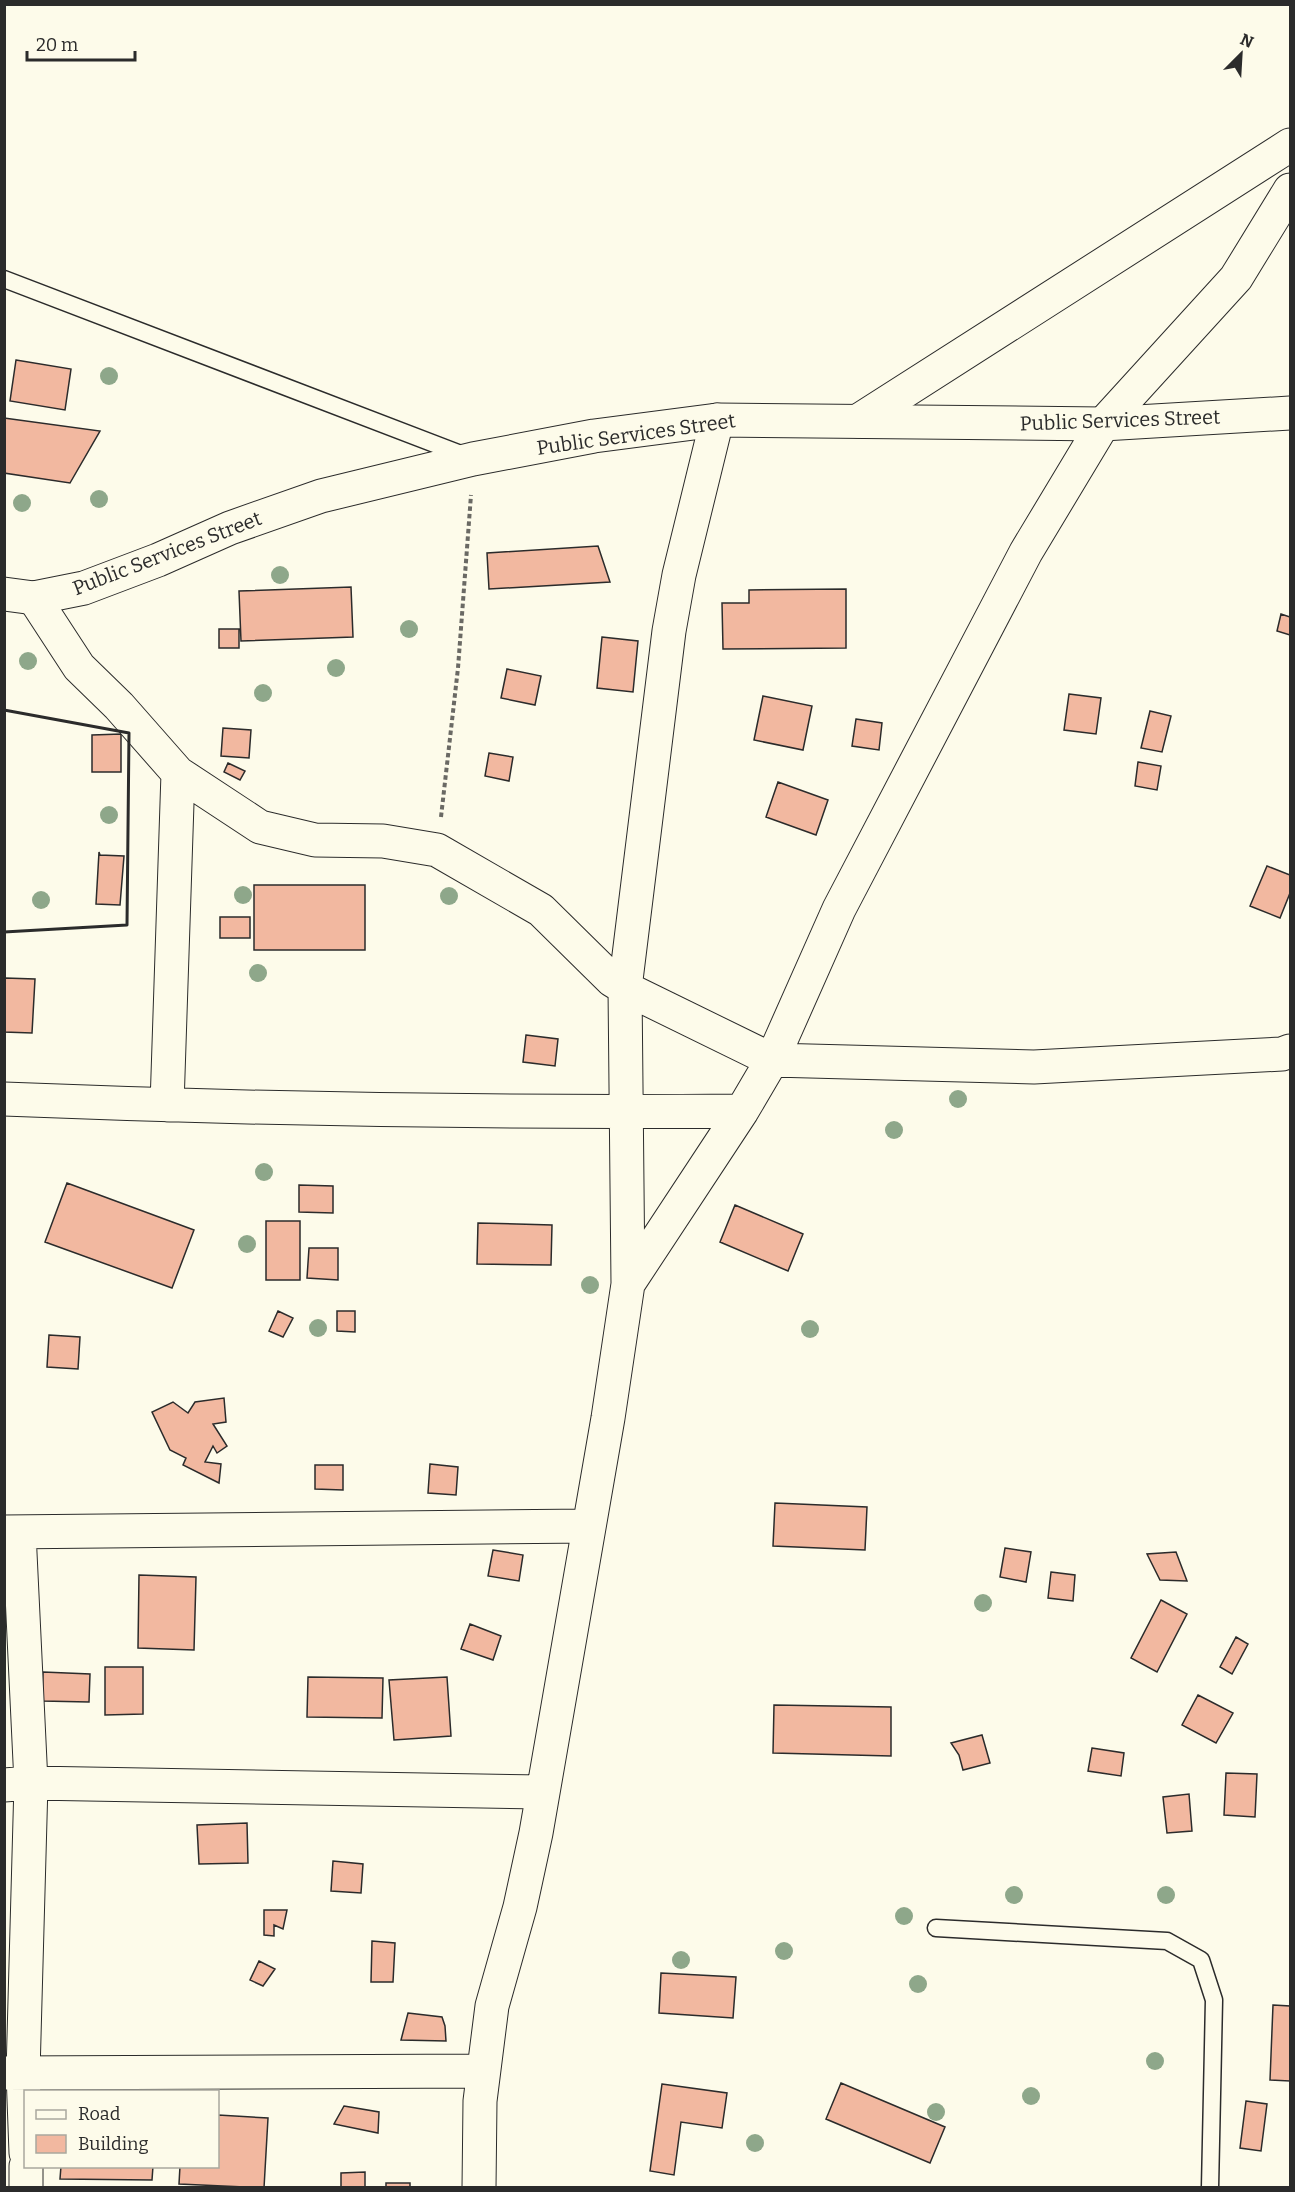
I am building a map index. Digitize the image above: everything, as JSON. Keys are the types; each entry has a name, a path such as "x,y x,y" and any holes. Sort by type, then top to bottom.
{"street":[{"path":"858,421 1290,145"},
{"path":"628,1284 742,1111 772,1060 839,909 1026,552 1103,424 1236,278 1290,190"},
{"name":"Public Services Street","path":"19,596 84,588 158,560 230,528 321,496 473,459 594,436 717,420 1103,424 1290,413"},
{"path":"479,2187 480,2101 492,2006 520,1907 543,1792 628,1284 625,988 671,620 679,575 717,420"},
{"path":"19,596 79,667 119,706 178,773 260,827 315,840 383,841 437,850 542,910 612,980 772,1060 1034,1067 1282,1054 1290,1051"},
{"path":"167,1105 178,773"},
{"path":"4,1099 167,1105 625,1112 742,1111"},
{"path":"24,2140 14,2073 18,1784 12,1532 589,1526"},
{"path":"18,1784 543,1792"},
{"path":"14,2073 483,2070"},
{"path":"26,2168 26,2187"}],"lane":[{"path":"4,279 473,459"},
{"path":"936,1928 1167,1941 1201,1960 1214,2000 1210,2187"}],"path":[{"path":"437,850 458,668 473,459"}],"building":[{"path":"16,360 71,369 65,410 10,401"},
{"path":"4,418 100,431 70,483 4,473"},
{"path":"598,546 610,582 489,589 487,553"},
{"path":"351,587 353,637 241,641 239,591"},
{"path":"846,589 846,648 723,649 722,603 749,603 749,590"},
{"path":"1281,614 1290,617 1290,635 1277,631"},
{"path":"219,629 239,629 239,648 219,648"},
{"path":"602,637 638,641 633,692 597,688"},
{"path":"507,669 541,676 535,705 501,698"},
{"path":"1069,694 1101,698 1096,734 1064,730"},
{"path":"763,696 812,706 803,750 754,740"},
{"path":"1150,711 1171,716 1162,752 1141,748"},
{"path":"856,719 882,723 879,750 852,746"},
{"path":"223,728 251,730 249,758 221,756"},
{"path":"121,734 121,772 92,772 92,735"},
{"path":"489,753 513,757 509,781 485,776"},
{"path":"1138,762 1161,766 1157,790 1135,786"},
{"path":"228,763 245,771 240,780 224,772"},
{"path":"778,782 828,800 816,835 766,817"},
{"path":"99,852 100,855 124,856 120,905 96,904"},
{"path":"1267,866 1290,875 1290,893 1280,918 1250,906"},
{"path":"254,885 365,885 365,950 254,950"},
{"path":"220,917 250,917 250,938 220,938"},
{"path":"5,978 35,979 32,1033 4,1032"},
{"path":"526,1035 558,1039 555,1066 523,1062"},
{"path":"67,1183 194,1230 172,1288 45,1242"},
{"path":"299,1185 333,1186 333,1213 299,1212"},
{"path":"735,1205 803,1234 788,1271 720,1242"},
{"path":"266,1221 300,1221 300,1280 266,1280"},
{"path":"478,1223 552,1225 551,1265 477,1264"},
{"path":"309,1248 338,1248 338,1280 307,1278"},
{"path":"278,1311 293,1318 283,1337 269,1331"},
{"path":"337,1311 355,1311 355,1332 337,1331"},
{"path":"49,1335 80,1337 78,1369 47,1367"},
{"path":"224,1398 226,1422 213,1424 227,1446 217,1453 213,1446 205,1462 221,1464 219,1483 183,1465 186,1458 170,1450 152,1412 173,1402 188,1413 195,1402"},
{"path":"430,1464 458,1467 456,1495 428,1493"},
{"path":"315,1465 343,1465 343,1490 315,1489"},
{"path":"775,1503 867,1507 865,1550 773,1546"},
{"path":"1005,1548 1031,1552 1026,1582 1000,1577"},
{"path":"493,1550 523,1555 519,1581 488,1576"},
{"path":"1176,1552 1187,1581 1160,1580 1147,1554"},
{"path":"1051,1572 1075,1575 1073,1601 1048,1598"},
{"path":"139,1575 196,1577 194,1650 138,1648"},
{"path":"1161,1600 1187,1614 1157,1672 1131,1658"},
{"path":"470,1624 501,1636 493,1660 461,1649"},
{"path":"1236,1637 1248,1644 1232,1674 1220,1667"},
{"path":"105,1667 143,1667 143,1714 105,1715"},
{"path":"43,1672 90,1674 89,1702 42,1701"},
{"path":"308,1677 383,1678 382,1718 307,1717"},
{"path":"447,1677 451,1736 394,1740 389,1680"},
{"path":"1198,1695 1233,1713 1216,1743 1182,1725"},
{"path":"774,1705 891,1707 891,1756 773,1753"},
{"path":"982,1735 990,1763 963,1770 959,1755 951,1743"},
{"path":"1092,1748 1124,1753 1121,1776 1088,1771"},
{"path":"1226,1773 1257,1774 1255,1817 1224,1815"},
{"path":"1189,1794 1192,1831 1167,1833 1163,1797"},
{"path":"247,1823 248,1863 199,1864 197,1825"},
{"path":"333,1861 363,1864 361,1893 331,1891"},
{"path":"264,1910 287,1910 283,1929 274,1925 274,1936 264,1935"},
{"path":"372,1941 395,1943 393,1982 371,1982"},
{"path":"259,1961 275,1969 263,1986 250,1980"},
{"path":"661,1973 736,1977 733,2018 659,2013"},
{"path":"1273,2005 1290,2006 1290,2081 1270,2080"},
{"path":"408,2013 442,2017 446,2041 401,2040"},
{"path":"841,2083 945,2127 930,2163 826,2119"},
{"path":"662,2084 727,2093 722,2128 681,2122 674,2175 650,2171"},
{"path":"1246,2101 1267,2104 1261,2151 1240,2148"},
{"path":"344,2106 379,2112 378,2133 334,2124"},
{"path":"219,2115 268,2118 264,2188 179,2184 180,2168 219,2168"},
{"path":"61,2168 153,2168 152,2180 60,2179"},
{"path":"365,2172 365,2188 341,2188 341,2173"},
{"path":"386,2183 410,2183 410,2188 386,2188"}],"wall":[{"path":"4,710 129,733 127,925 4,932"}]}
